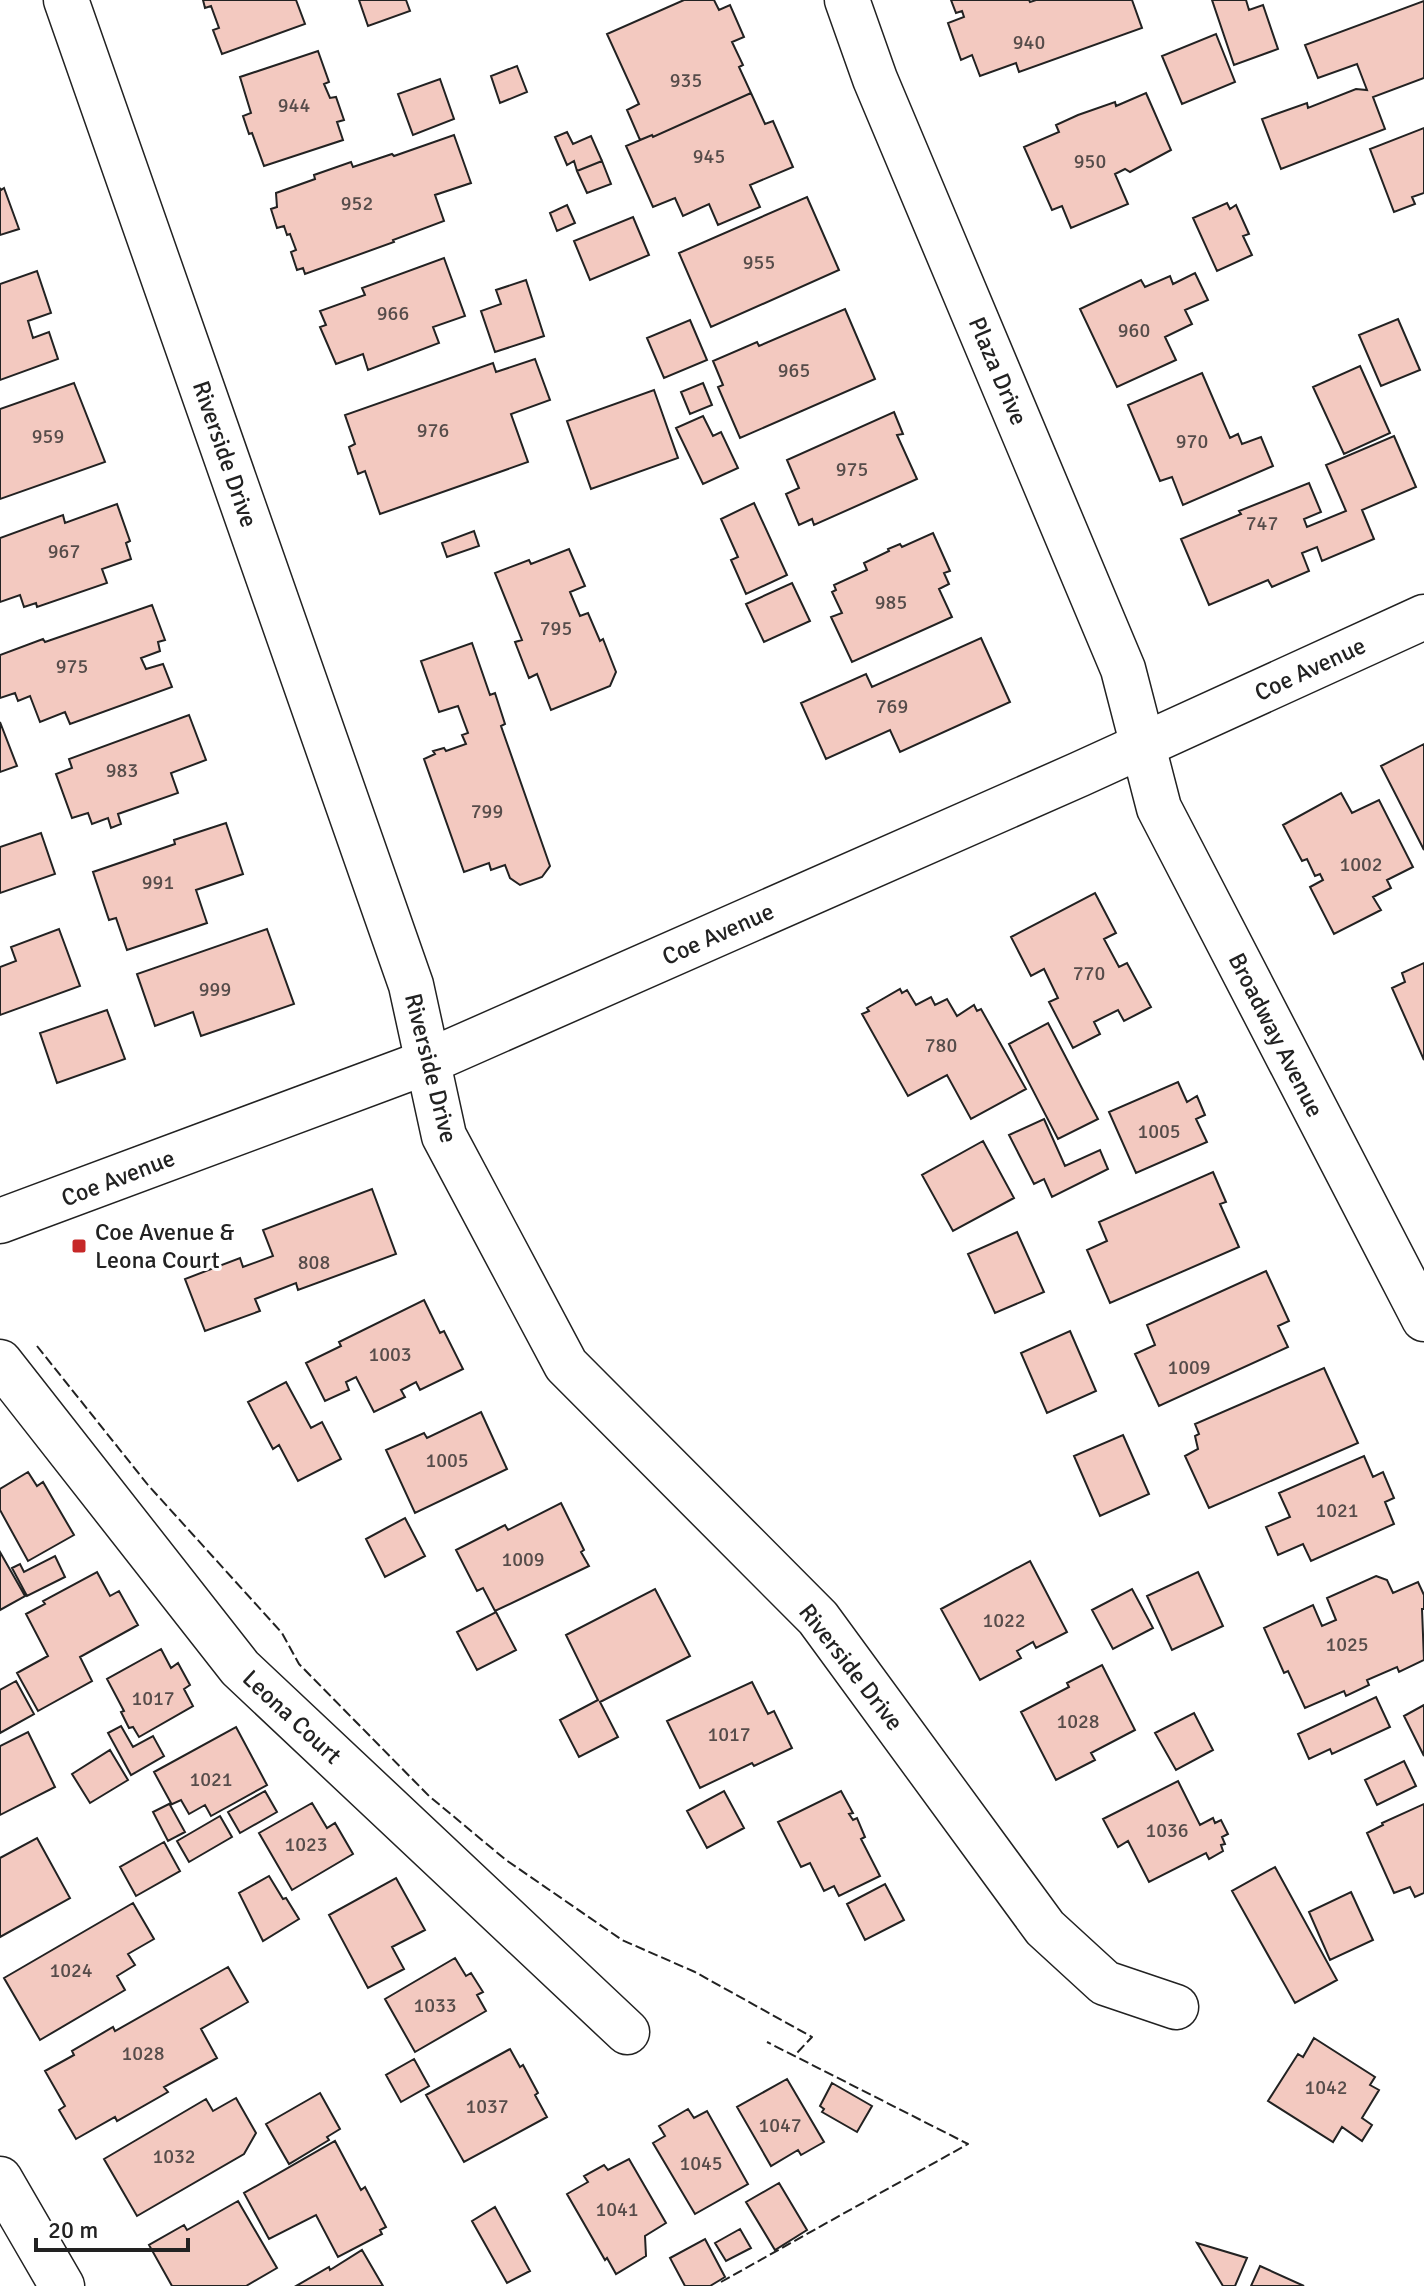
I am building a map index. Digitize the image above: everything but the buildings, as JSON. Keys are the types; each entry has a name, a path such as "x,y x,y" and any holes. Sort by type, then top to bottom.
{"street":[{"name":"Riverside Drive","path":"66,0 411,985 444,1136 566,1365 818,1618 1045,1928 1105,1983 1176,2007"},
{"name":"Plaza Drive","path":"847,0 875,79 1123,669 1143,745"},
{"name":"Coe Avenue","path":"0,1221 427,1062 1424,617"},
{"name":"Broadway Avenue","path":"1143,745 1159,808 1424,1319"},
{"name":"Leona Court","path":"0,1362 240,1668 627,2032"},
{"path":"0,2179 62,2286"}],"fence":[{"path":"37,1346 148,1485 282,1633 299,1664 429,1796 506,1860 622,1940 695,1972 812,2037 795,2055"},
{"path":"721,2282 968,2144 767,2042"}],"place":[{"name":"Coe Avenue & Leona Court","path":"79,1246"}]}
